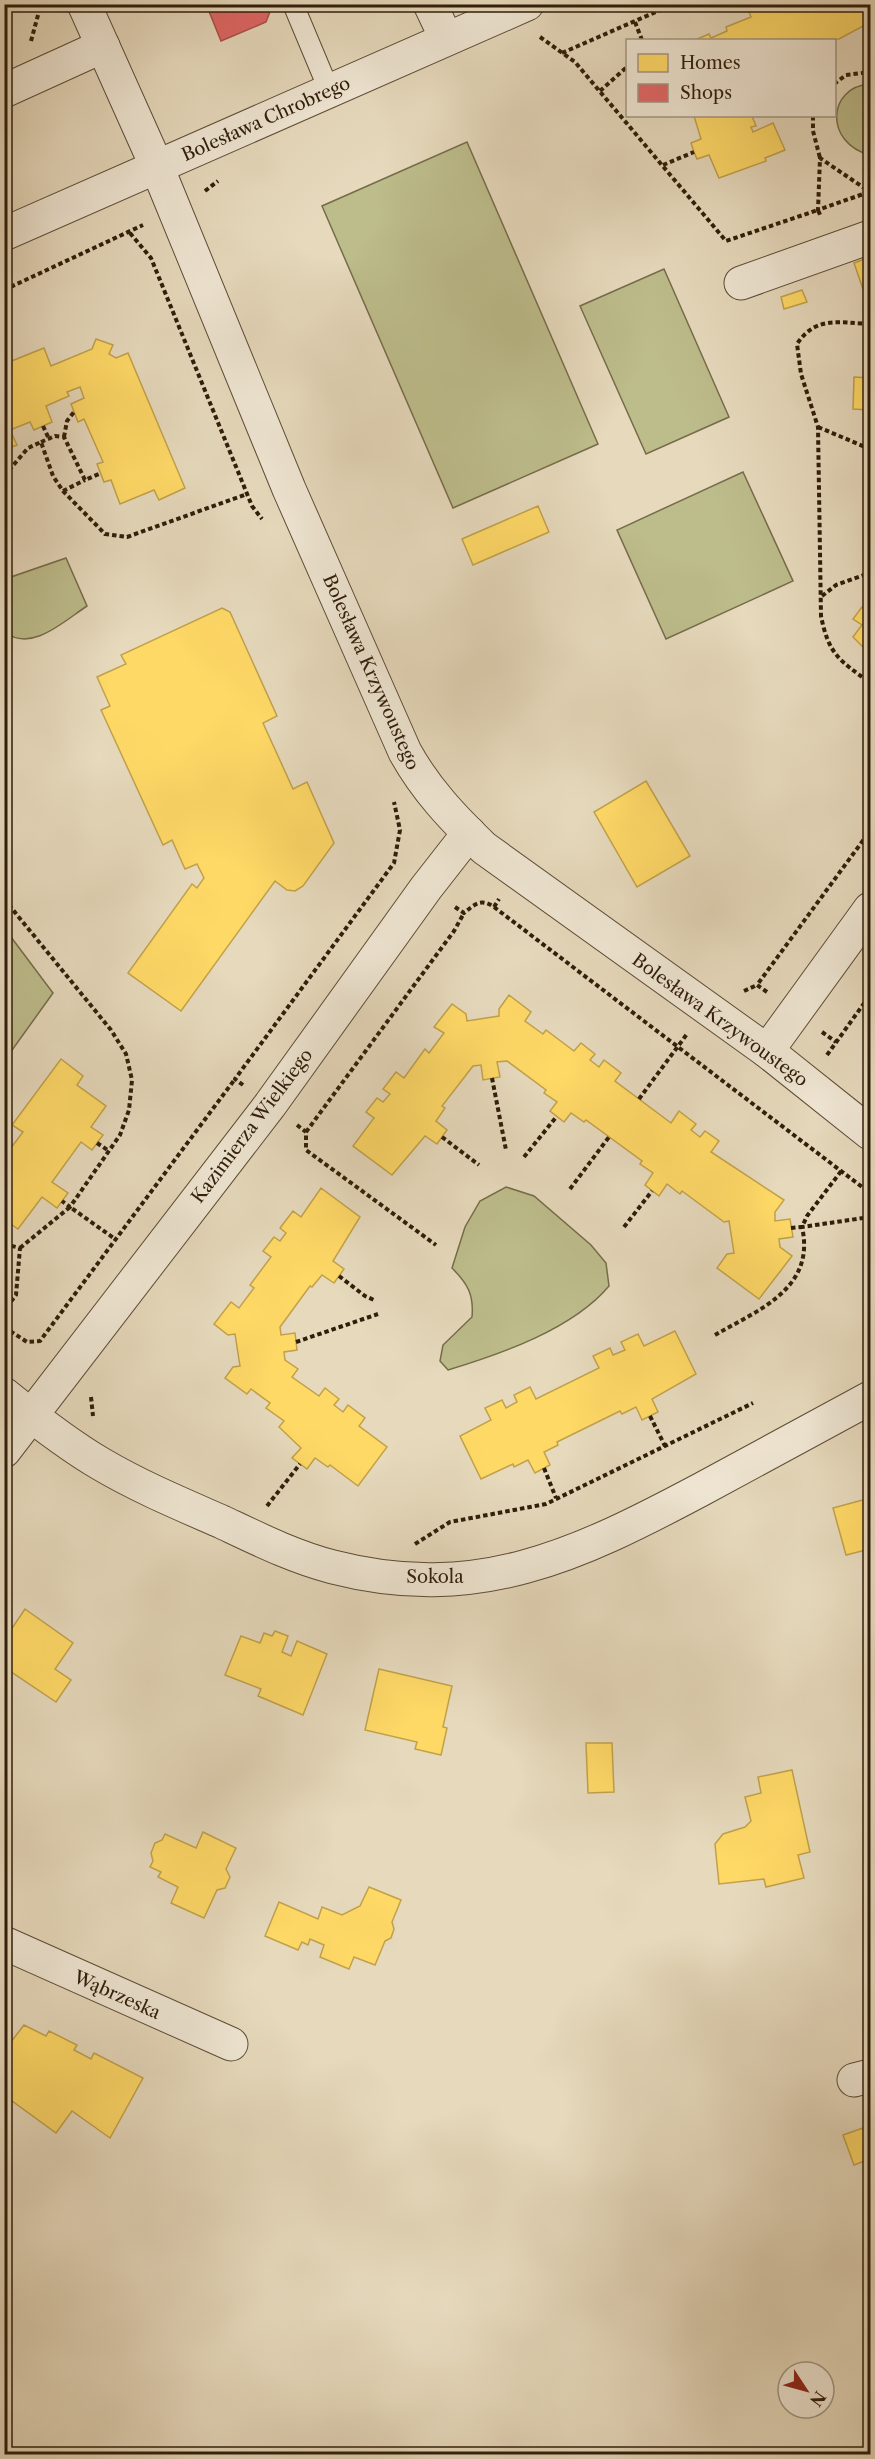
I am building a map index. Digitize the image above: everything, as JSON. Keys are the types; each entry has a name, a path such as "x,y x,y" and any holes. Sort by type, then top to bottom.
{"street":[{"name":"Bolesława Krzywoustego","path":"84,4 157,167 289,489 405,752 428,789 469,833 517,873 767,1051 870,1133"},
{"path":"430,4 446,38"},
{"name":"Bolesława Chrobrego","path":"4,234 446,38 527,5"},
{"path":"4,91 103,46"},
{"path":"741,283 870,237"},
{"name":"Kazimierza Wielkiego","path":"31,1416 270,1105 426,888 469,833"},
{"path":"767,1051 870,909"},
{"name":"Sokola","path":"4,1394 31,1416 100,1464 140,1485 300,1556 333,1567 374,1575 416,1579 454,1579 494,1575 531,1566 598,1542 870,1398"},
{"path":"4,1451 31,1416"},
{"name":"Wąbrzeska","path":"4,1943 231,2044"}],"lane":[{"path":"293,4 329,90"}],"path":[{"path":"562,53 674,4"},
{"path":"527,5 539,36 575,62 726,241 870,192"},
{"path":"635,22 642,39"},
{"path":"600,91 626,67"},
{"path":"836,82 846,75 870,72"},
{"path":"813,117 813,131 820,158 818,210 835,250"},
{"path":"663,165 694,152"},
{"path":"820,158 870,192"},
{"path":"4,290 130,233 202,193 220,179"},
{"path":"130,233 151,258 247,495 252,506 267,524"},
{"path":"870,324 825,322 807,329 797,344 801,374 818,427 821,616 826,642 840,660 870,683"},
{"path":"74,412 67,420 64,437 85,480"},
{"path":"43,426 49,439"},
{"path":"818,427 870,449"},
{"path":"4,476 28,448 49,439 64,437"},
{"path":"41,442 53,476 63,491 105,534 127,537 247,495"},
{"path":"63,491 101,473"},
{"path":"821,596 836,585 870,573"},
{"path":"40,1341 393,863 400,830 393,798"},
{"path":"4,899 111,1029 126,1054 132,1080 129,1110 120,1135 70,1207 20,1248 16,1295 4,1311"},
{"path":"494,907 870,1193"},
{"path":"435,1245 306,1150 306,1132 454,931 464,913"},
{"path":"806,1083 870,995"},
{"path":"639,1099 706,1008"},
{"path":"492,1078 506,1150"},
{"path":"235,1079 306,1132"},
{"path":"524,1157 556,1116"},
{"path":"442,1137 479,1165"},
{"path":"570,1189 609,1137"},
{"path":"97,1143 109,1151"},
{"path":"715,1335 771,1304 790,1285 803,1263 805,1240 802,1227 807,1216 842,1170"},
{"path":"624,1227 652,1191"},
{"path":"62,1201 115,1239"},
{"path":"791,1228 870,1217"},
{"path":"4,1245 20,1248"},
{"path":"339,1276 365,1296 375,1300"},
{"path":"296,1342 378,1314"},
{"path":"4,1327 27,1342 40,1341 96,1383 91,1393 91,1408 96,1426"},
{"path":"413,1545 450,1522 546,1503 753,1404"},
{"path":"650,1416 665,1446"},
{"path":"262,1515 300,1464"},
{"path":"544,1468 556,1498"}],"shaded area":[{"path":"870,84 870,155 855,149 845,139 838,128 837,116 839,105 845,95 856,87"},
{"path":"467,142 598,444 453,508 322,206"},
{"path":"664,269 729,417 646,454 580,306"},
{"path":"743,472 793,581 666,639 617,530"},
{"path":"66,558 87,606 58,626 36,637 15,638 5,632 5,585 11,577"},
{"path":"5,929 53,993 5,1060"},
{"path":"506,1187 534,1196 591,1245 606,1263 609,1286 576,1315 535,1338 448,1370 440,1361 443,1345 472,1317 469,1290 452,1268 465,1227 480,1201"}],"building: Homes":[{"path":"746,4 765,4 767,10 778,4 870,4 870,15 864,17 867,24 839,39 697,39 709,34 711,38 727,31 726,27 751,17"},
{"path":"694,117 752,117 756,126 751,127 753,132 773,123 785,150 765,158 766,161 719,178 709,155 697,159 691,143 701,139"},
{"path":"870,257 870,290 864,292 854,263"},
{"path":"802,290 807,302 784,309 781,297"},
{"path":"96,339 113,345 109,354 116,358 128,353 185,488 159,500 154,490 120,504 111,480 104,482 97,464 103,462 84,419 78,422 71,404 84,398 80,387 67,392 69,396 46,406 52,422 34,430 30,422 10,430 17,445 4,450 4,364 44,348 51,366 92,349"},
{"path":"854,377 870,378 870,419 869,410 853,409"},
{"path":"538,506 549,532 473,565 462,539"},
{"path":"870,605 870,654 853,637 862,625 853,619 862,607 867,610"},
{"path":"222,608 230,612 277,716 263,723 293,789 307,782 334,843 303,886 295,891 287,890 275,881 181,1011 128,973 192,884 197,888 204,878 197,864 185,869 172,840 163,845 101,710 110,706 97,677 126,664 121,655"},
{"path":"646,781 690,856 637,887 594,812"},
{"path":"509,995 531,1012 525,1021 543,1034 546,1030 574,1051 581,1043 595,1054 590,1060 599,1067 604,1060 621,1073 615,1081 671,1123 679,1111 696,1124 691,1130 700,1137 705,1131 719,1141 711,1152 784,1200 775,1212 775,1221 790,1219 793,1237 779,1239 780,1247 792,1256 759,1299 717,1268 727,1254 734,1253 729,1221 724,1222 682,1191 680,1194 667,1184 659,1196 645,1185 653,1173 640,1164 642,1161 586,1120 584,1122 571,1113 564,1122 550,1111 557,1102 544,1093 546,1090 507,1061 497,1062 500,1077 483,1080 481,1065 473,1066 442,1106 445,1108 436,1121 447,1130 437,1144 425,1136 392,1175 353,1146 374,1118 366,1112 377,1098 383,1102 390,1094 383,1089 396,1072 404,1078 425,1049 429,1053 444,1033 434,1027 452,1004 466,1014 467,1021 499,1016 499,1009"},
{"path":"61,1059 83,1076 77,1085 106,1106 91,1127 103,1135 92,1150 81,1142 52,1182 68,1193 57,1208 42,1197 18,1229 4,1219 4,1157 23,1132 12,1125"},
{"path":"321,1188 360,1217 333,1261 344,1269 334,1283 322,1275 312,1287 310,1286 280,1327 281,1335 295,1333 297,1350 284,1352 285,1360 298,1369 292,1377 319,1396 325,1388 339,1399 334,1405 343,1412 348,1405 365,1418 359,1426 387,1447 358,1486 330,1465 328,1467 315,1458 307,1469 292,1458 301,1448 279,1427 284,1421 266,1408 270,1403 251,1389 247,1394 225,1378 233,1367 240,1366 235,1334 228,1335 214,1324 231,1302 239,1308 254,1288 250,1285 271,1257 263,1251 274,1237 280,1241 286,1233 280,1228 293,1211 301,1217"},
{"path":"675,1331 696,1374 652,1399 658,1412 642,1420 636,1407 622,1414 620,1411 557,1442 558,1445 544,1452 550,1465 535,1473 528,1460 514,1467 513,1464 481,1479 460,1436 491,1420 485,1408 502,1400 506,1408 517,1402 514,1395 530,1387 536,1399 599,1368 593,1356 610,1348 613,1355 625,1350 621,1342 638,1334 644,1346"},
{"path":"870,1498 870,1549 846,1555 833,1508"},
{"path":"25,1609 73,1643 55,1669 71,1680 56,1702 4,1667 4,1640"},
{"path":"275,1631 288,1636 282,1652 291,1656 297,1641 327,1654 303,1715 258,1696 261,1689 225,1675 241,1636 260,1643 264,1633 272,1636"},
{"path":"379,1669 452,1686 443,1727 447,1728 441,1755 415,1749 417,1742 365,1730"},
{"path":"586,1743 612,1743 614,1792 588,1793"},
{"path":"792,1770 810,1852 798,1855 804,1878 766,1887 764,1879 719,1884 715,1844 723,1834 745,1827 751,1821 745,1797 761,1793 758,1777"},
{"path":"203,1832 236,1848 226,1869 230,1877 225,1888 217,1890 204,1918 171,1903 178,1887 158,1877 161,1872 150,1867 153,1861 151,1853 155,1843 162,1840 165,1834 196,1848"},
{"path":"369,1887 401,1900 392,1922 394,1929 391,1938 385,1941 375,1965 354,1957 349,1969 320,1957 324,1945 310,1939 308,1945 302,1942 298,1950 265,1936 279,1902 318,1919 322,1907 342,1915 360,1906"},
{"path":"24,2025 46,2036 49,2031 77,2045 74,2050 91,2059 94,2053 143,2078 110,2138 72,2111 56,2133 4,2095 4,2046 7,2047"},
{"path":"863,2128 870,2149 870,2159 854,2165 843,2135"}],"building: Shops":[{"path":"206,4 273,4 266,22 221,41"}]}
